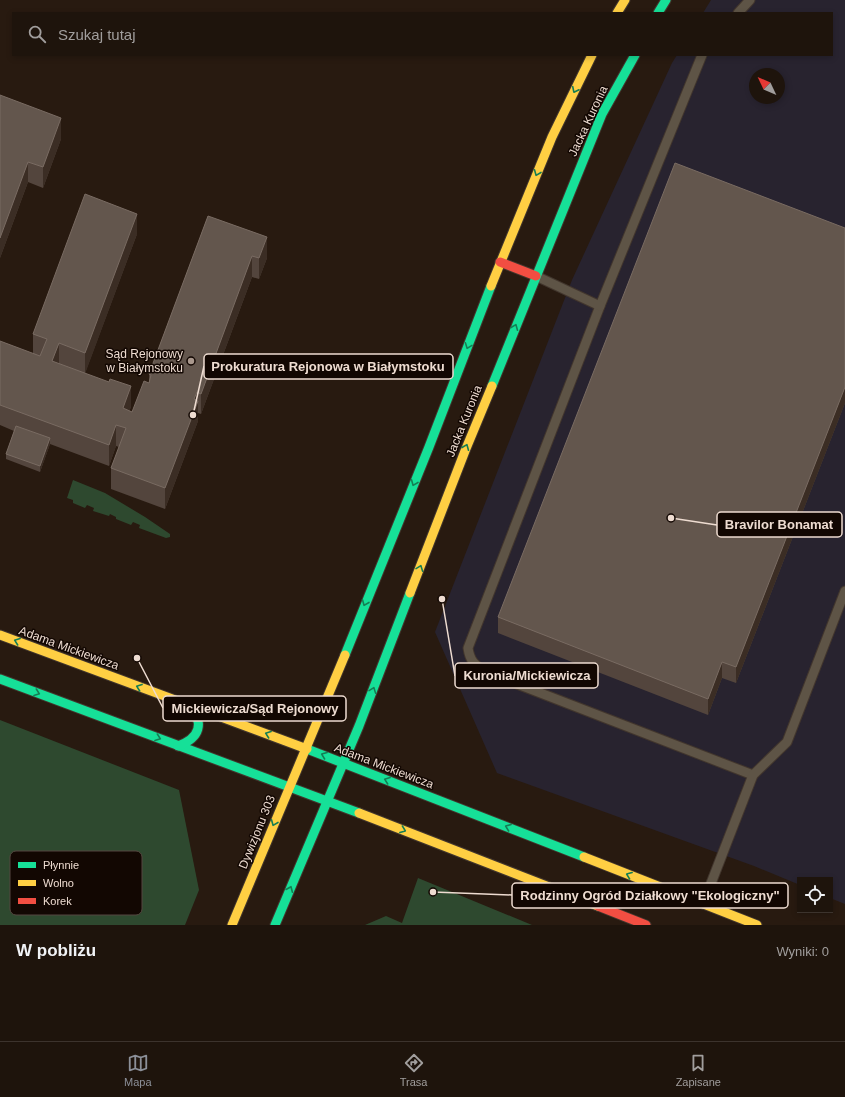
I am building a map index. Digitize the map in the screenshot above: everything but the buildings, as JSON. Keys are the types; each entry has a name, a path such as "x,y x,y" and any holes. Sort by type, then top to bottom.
{"main road":[{"path":"618,12 625,0"},
{"path":"659,12 666,0"},
{"name":"Jacka Kuronia","path":"305,748 348,647 429,447 500,262 552,137 592,56"},
{"name":"Jacka Kuronia","path":"328,801 465,451 602,114 633,56"},
{"path":"500,262 536,276"},
{"name":"Adama Mickiewicza","path":"0,635 305,748 757,925"},
{"path":"0,679 426,838 646,925"},
{"path":"178,746 191,741 198,729 199,722 197,716 189,705"},
{"name":"Dywizjonu 303","path":"232,925 305,748"},
{"path":"275,925 328,801"}],"lane":[{"path":"739,12 750,0"},
{"path":"702,56 600,306 468,648 469,657 476,666 486,672 753,774"},
{"path":"536,276 600,306"},
{"path":"703,904 753,774 786,742 845,591"}],"shaded area":[{"path":"711,0 845,0 845,904 833,899 833,877 797,877 797,884 754,866 497,773 435,632 572,280 676,56 833,56 833,12 704,12"}],"green space":[{"path":"73,480 105,493 145,517 170,534 170,537 166,538 139,528 140,525 133,522 131,525 116,519 116,517 110,514 109,516 93,511 94,508 87,505 85,508 73,503 73,500 67,498"},
{"path":"0,720 179,790 199,890 185,925 0,925"},
{"path":"418,878 532,925 365,925 386,916 402,923"}],"traffic: fast":[{"path":"659,12 666,0"},
{"path":"492,386 602,114 634,56"},
{"path":"345,655 429,447 491,286"},
{"path":"275,925 359,726 410,593"},
{"path":"0,679 359,813"},
{"path":"178,746 191,739 198,729 197,718 189,705"},
{"path":"307,749 584,857"}],"traffic: slow":[{"path":"618,12 625,0"},
{"path":"491,286 552,137 592,56"},
{"path":"410,593 492,386"},
{"path":"0,635 307,749"},
{"path":"232,925 345,655"},
{"path":"359,813 598,906"},
{"path":"584,857 757,925"}],"traffic: jam":[{"path":"500,262 536,276"},
{"path":"598,906 646,925"}],"place":[{"name":"Sąd Rejonowy w Białymstoku","path":"191,361"},
{"name":"Prokuratura Rejonowa w Białymstoku","path":"193,415"},
{"name":"Bravilor Bonamat","path":"671,518"},
{"name":"Kuronia/Mickiewicza","path":"442,599"},
{"name":"Mickiewicza/Sąd Rejonowy","path":"137,658"},
{"name":"Rodzinny Ogród Działkowy \"Ekologiczny\"","path":"433,892"}]}
